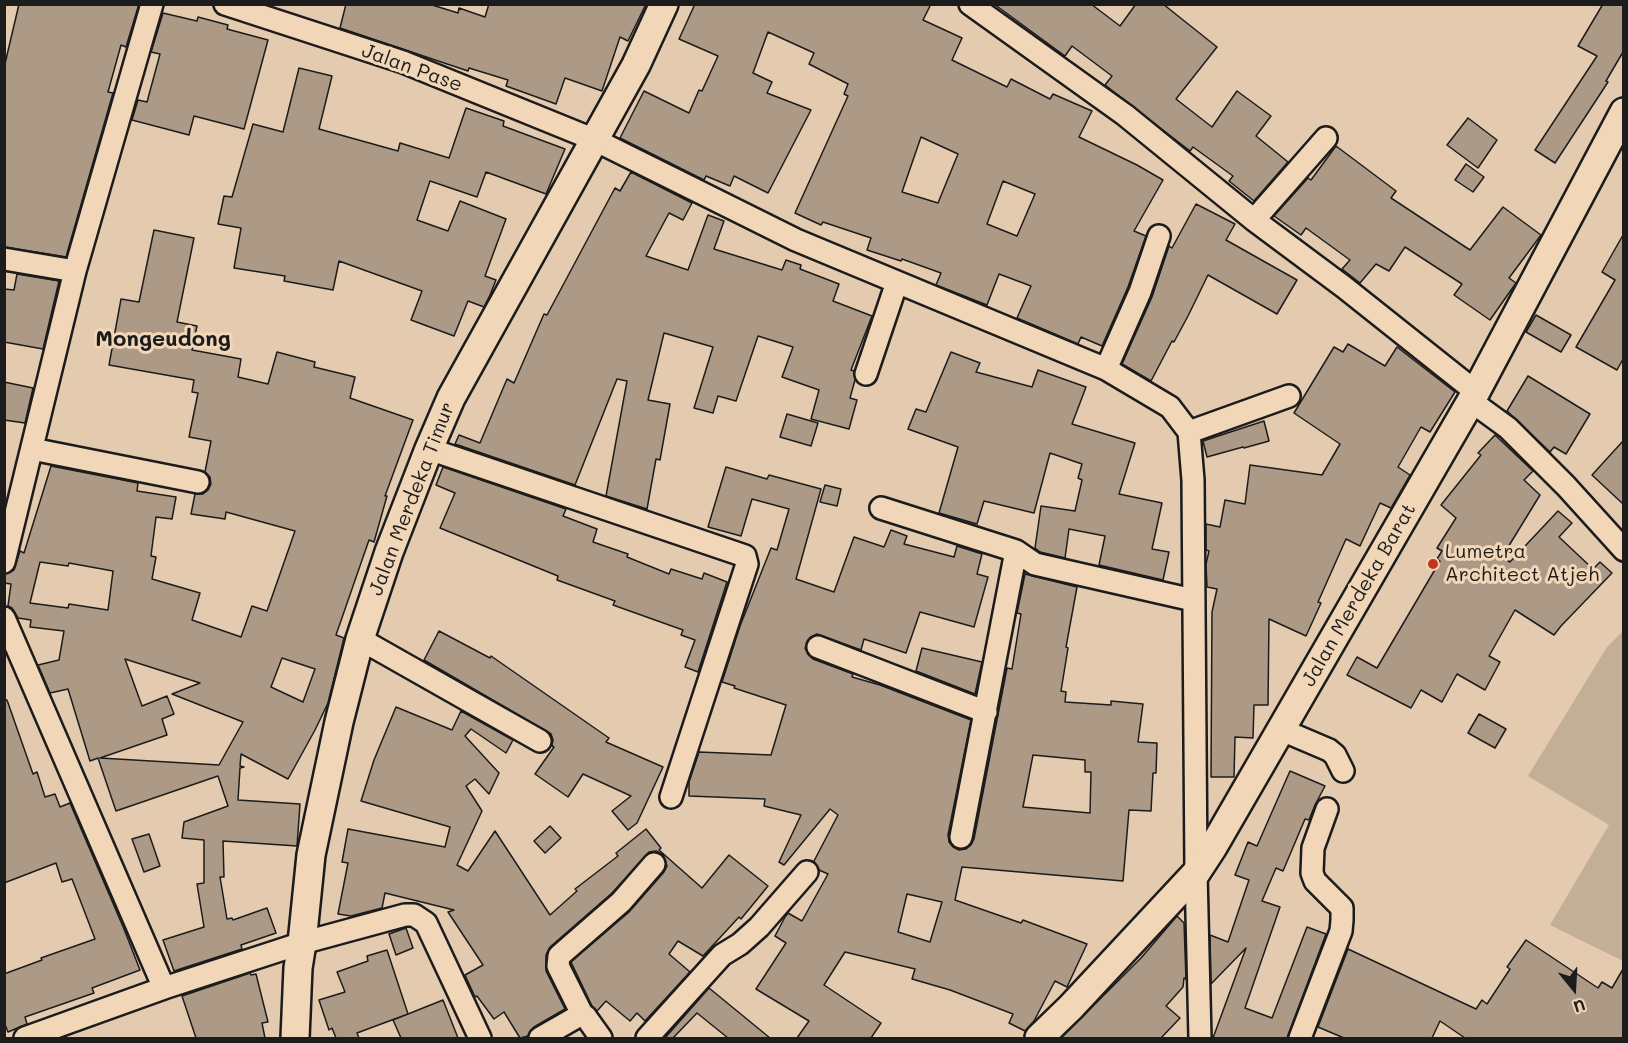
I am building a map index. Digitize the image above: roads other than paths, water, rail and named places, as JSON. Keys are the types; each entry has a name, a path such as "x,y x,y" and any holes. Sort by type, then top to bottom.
{"main road":[{"name":"Jalan Merdeka Timur","path":"295,1038 298,968 303,943 312,855 337,734 360,639 389,552 429,448 467,367 636,65 664,4"},
{"name":"Jalan Merdeka Barat","path":"1039,1038 1071,1007 1196,873 1282,730 1353,602 1474,397 1623,112"}],"street":[{"path":"4,562 75,271 152,4"},
{"name":"Jalan Pase","path":"225,4 403,62 595,140 796,240 1106,369 1170,407 1189,432"},
{"path":"969,4 1125,115 1254,220 1344,287 1508,428 1566,486 1623,550"},
{"path":"1254,220 1326,138"},
{"path":"1106,369 1140,292 1160,236"},
{"path":"4,259 75,271"},
{"path":"866,374 897,282"},
{"path":"1197,1035 1193,480 1189,432 1289,396"},
{"path":"429,448 745,556 747,564 671,797"},
{"path":"32,450 198,482"},
{"path":"881,508 1016,551 1035,564 1193,600"},
{"path":"961,837 1016,551"},
{"path":"4,618 164,988"},
{"path":"360,639 540,741"},
{"path":"818,647 986,712"},
{"path":"1282,730 1329,750 1335,755 1344,771"},
{"path":"1299,1038 1341,931 1342,908 1315,881 1312,873 1313,848 1328,809"},
{"path":"601,1038 582,1014 558,966 559,956 621,902 654,864"},
{"path":"647,1038 722,955 740,944 759,927 807,872"},
{"path":"25,1038 164,988 303,943 405,915 414,915 426,922 480,1038"},
{"path":"540,1038 582,1014"}],"place":[{"name":"Lumetra Architect Atjeh","path":"1433,564"}],"district":[{"name":"Mongeudong","path":"163,339"}]}
